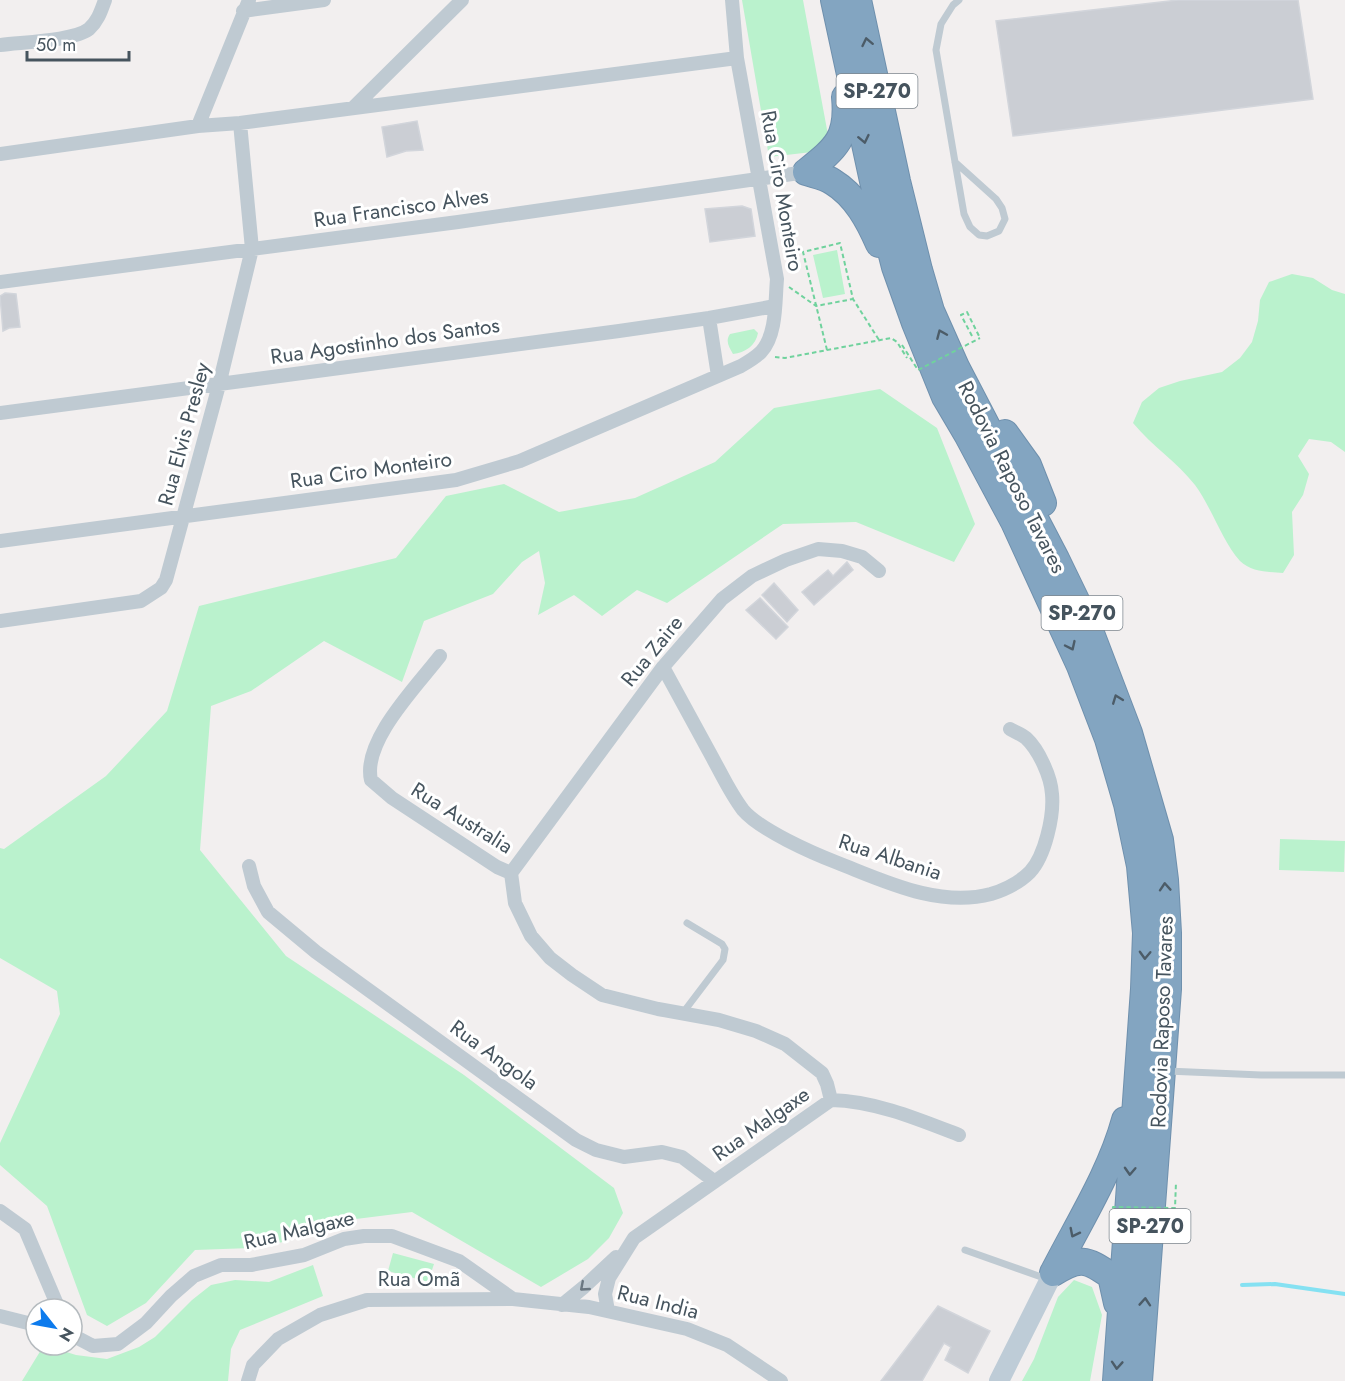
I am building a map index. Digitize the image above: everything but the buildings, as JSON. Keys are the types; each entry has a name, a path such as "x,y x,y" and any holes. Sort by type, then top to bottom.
{"highway":[{"name":"Rodovia Raposo Tavares","path":"834,0 909,334 968,435 1014,522 1087,623 1129,733 1160,840 1168,933 1168,989 1139,1381"},
{"name":"Rodovia Raposo Tavares","path":"858,0 897,182 931,311 1047,566 1084,677 1108,740 1127,804 1140,866 1146,933 1141,1040 1116,1381"},
{"path":"806,172 832,152 843,133 846,121 840,31"},
{"path":"806,172 832,181 851,196 870,225 890,268 903,306 909,334"},
{"path":"1052,1276 1120,1136 1130,1101 1141,1040"},
{"path":"1052,1276 1069,1263 1082,1260 1099,1267 1111,1276 1120,1318"}],"main road":[{"path":"999,1381 1052,1276"}],"street":[{"path":"0,45 75,36 88,30 98,20 105,0"},
{"path":"198,126 246,5 324,0"},
{"path":"353,108 462,0"},
{"name":"Rua Ciro Monteiro","path":"0,542 456,480 520,461 741,366 757,355 770,338 777,279 737,58 732,0"},
{"path":"0,154 198,126 240,123 737,58"},
{"name":"Rua Elvis Presley","path":"0,621 141,601 161,588 166,580 185,516 252,249 240,123"},
{"name":"Rua Francisco Alves","path":"0,282 806,172"},
{"name":"Rua Agostinho dos Santos","path":"0,412 219,385 708,318 775,306"},
{"path":"708,318 718,376"},
{"name":"Rua Zaire","path":"511,873 663,667 722,599 752,576 786,560 818,549 842,551 862,558 879,571"},
{"name":"Rua Australia","path":"440,656 387,725 374,747 369,762 371,780 392,798 497,867 511,873 515,903 531,936 550,958 602,995 682,1014 719,1020 756,1031 785,1044 822,1073 831,1100"},
{"name":"Rua Albania","path":"663,667 724,778 744,810 757,823 817,855 909,890 941,897 990,894 1011,886 1030,871 1044,848 1052,807 1049,779 1034,748 1025,737 1010,729"},
{"name":"Rua Angola","path":"249,866 254,886 268,912 316,952 576,1140 597,1150 624,1157 662,1152 682,1157 714,1181"},
{"path":"831,1100 875,1107 915,1118 959,1135"},
{"name":"Rua Malgaxe","path":"608,1311 605,1294 609,1278 634,1238 831,1100"},
{"path":"0,1211 25,1229 54,1297"},
{"name":"Rua Malgaxe","path":"84,1341 93,1346 118,1344 146,1323 171,1296 194,1276 222,1265 251,1265 304,1255 344,1239 364,1236 392,1236 459,1261 513,1299"},
{"path":"562,1305 584,1287 634,1238"},
{"name":"Rua India","path":"513,1299 589,1307 659,1321 727,1345 782,1381"},
{"name":"Rua Omã","path":"248,1381 253,1365 278,1339 320,1315 367,1300 513,1299"},
{"path":"0,1316 24,1322"}],"lane":[{"path":"955,162 996,199 1002,208 1005,219 999,231 987,236 979,235 970,227 964,214 955,162 936,50 941,24 959,0"},
{"path":"682,1014 723,960 725,954 722,944 687,923"},
{"path":"1161,1071 1261,1075 1345,1075"},
{"path":"964,1250 1052,1276"}],"path":[{"path":"827,350 803,252 840,243 853,299 879,340"},
{"path":"777,279 816,306 853,299"},
{"path":"909,334 918,370 980,338 967,312 961,315 972,336"},
{"path":"757,355 785,358 891,338 897,342"},
{"path":"1110,1231 1113,1207 1175,1208 1176,1182"}],"green space":[{"path":"742,0 803,0 828,135 812,152 769,157"},
{"path":"837,250 845,294 823,298 813,255"},
{"path":"1292,274 1313,278 1332,290 1345,294 1345,452 1331,442 1309,439 1298,456 1309,474 1303,495 1292,512 1294,555 1283,573 1255,569 1240,561 1195,485 1133,423 1142,402 1159,388 1222,372 1240,358 1252,342 1258,321 1260,300 1269,282"},
{"path":"754,329 758,333 752,345 746,350 733,354 728,342 730,334"},
{"path":"880,389 937,428 975,524 954,562 856,522 783,524 667,603 637,590 602,616 574,595 538,615 545,583 539,551 522,562 493,594 424,621 402,682 324,641 251,691 211,706 200,850 286,956 464,1075 614,1188 623,1213 609,1238 588,1259 541,1287 412,1212 340,1221 283,1242 251,1248 195,1250 146,1303 107,1326 87,1315 84,1297 80,1297 47,1206 0,1165 0,1143 60,1014 57,991 0,958 0,848 4,849 106,776 167,711 199,606 396,558 446,496 504,484 559,512 635,498 715,462 774,408"},
{"path":"1280,839 1345,841 1344,872 1279,870"},
{"path":"393,1253 434,1264 428,1282 388,1271"},
{"path":"313,1265 323,1296 240,1330 231,1349 228,1381 22,1381 37,1357 84,1356 107,1359 139,1347 155,1337 192,1300 211,1285 235,1280 269,1282"},
{"path":"1074,1280 1092,1287 1102,1315 1090,1381 1022,1381 1034,1359 1058,1297"}],"waterway":[{"path":"1242,1285 1275,1284 1345,1294"}]}
